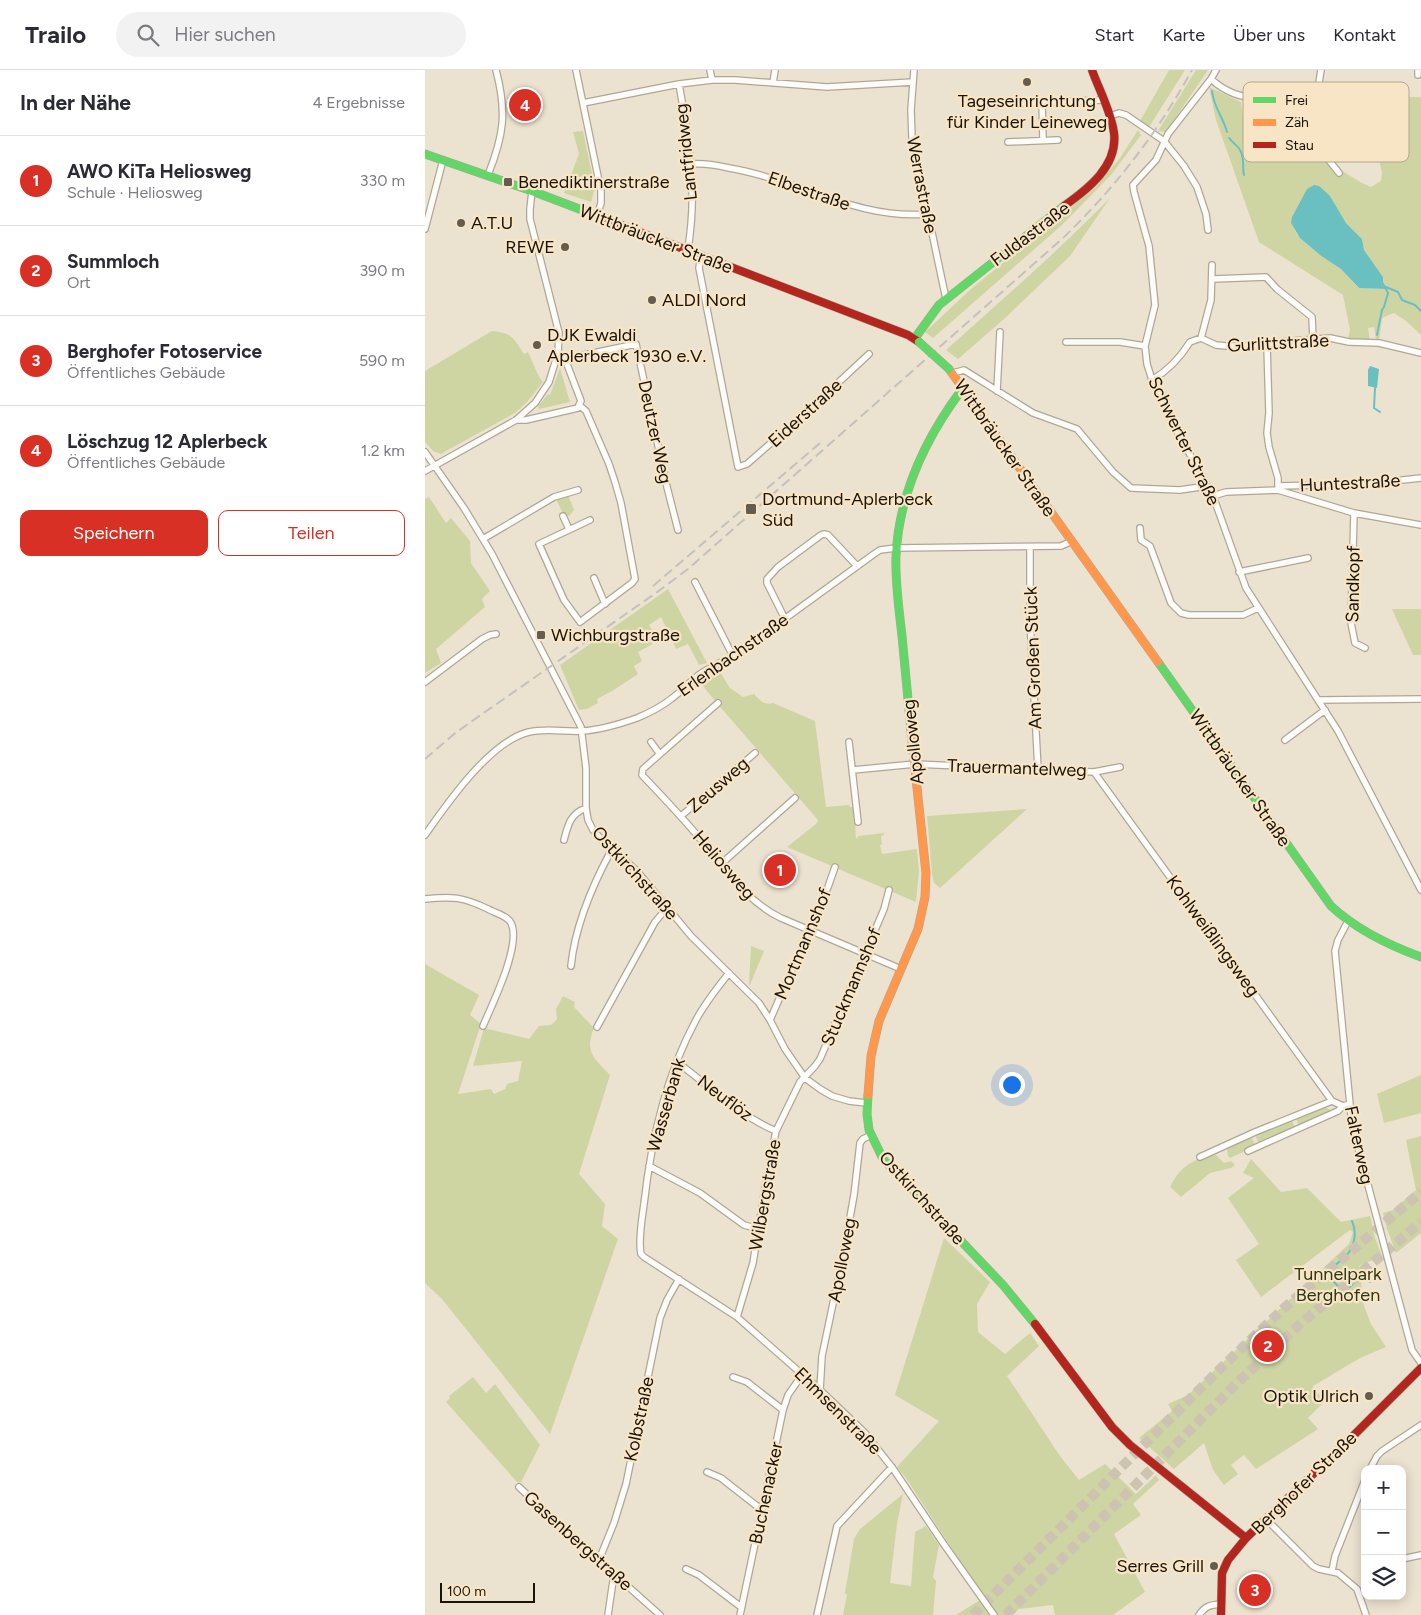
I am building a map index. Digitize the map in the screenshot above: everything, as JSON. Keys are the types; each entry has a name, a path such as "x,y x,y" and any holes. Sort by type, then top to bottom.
{"street":[{"path":"488,175 497,150 503,122 501,92 496,70"},
{"path":"576,70 601,191 601,203 597,216"},
{"path":"710,70 712,80"},
{"path":"773,82 775,70"},
{"name":"Werrastraße","path":"914,70 911,110 912,138 946,299"},
{"path":"1092,70 1110,116 1119,113 1126,115 1164,141 1184,166 1197,187 1206,214 1207,230"},
{"path":"1164,141 1211,80 1216,70"},
{"path":"583,103 679,84 712,80 841,87 913,82"},
{"path":"1211,80 1217,85 1243,97"},
{"name":"Lantfridweg","path":"679,84 691,164 692,211 688,250"},
{"path":"977,105 1103,100"},
{"path":"1042,103 1043,140"},
{"name":"Fuldastraße","path":"917,340 934,311 946,299 1096,182 1108,165 1114,152 1115,136 1110,116"},
{"path":"1008,142 1059,140"},
{"name":"Schwerter Straße","path":"1164,141 1156,160 1133,185 1149,246 1155,305 1145,346 1147,364 1152,380 1178,433 1213,496 1246,588 1338,731 1421,890"},
{"name":"Wittbräucker Straße","path":"425,154 532,191 917,340 951,371 1331,906 1348,921 1387,943 1421,958"},
{"path":"425,230 443,160"},
{"path":"1331,162 1339,173"},
{"name":"Elbestraße","path":"691,164 705,164 755,173 860,208 927,214"},
{"path":"425,471 516,420 528,410 549,382 558,353 559,333 530,219 529,209 532,191"},
{"name":"Eiderstraße","path":"701,255 699,268 738,468 747,464 869,354"},
{"path":"1201,338 1202,329 1210,308 1213,278 1212,265"},
{"path":"1213,278 1266,277 1277,289 1312,316 1313,339"},
{"path":"997,391 1000,332"},
{"name":"Gurlittstraße","path":"1152,380 1171,367 1190,342 1201,338 1216,346 1267,346 1279,342 1330,338 1349,342 1379,343 1421,353"},
{"path":"1067,342 1120,342 1145,346"},
{"name":"Deutzer Weg","path":"565,359 636,344 675,524 678,530"},
{"path":"1267,346 1269,413 1267,433 1278,488 1354,513 1421,525"},
{"path":"516,420 525,420 578,408 581,401 565,359 558,353"},
{"path":"951,371 963,370 1033,413 1077,429 1113,472 1131,488 1179,490 1207,486"},
{"name":"Apolloweg","path":"866,1103 867,1077 879,1021 918,929 925,897 926,873 897,582 896,548 908,489 915,470 936,428 963,388"},
{"path":"579,405 586,411 609,464 621,503 635,579 580,622 564,600 539,544 590,520"},
{"name":"Ostkirchstraße","path":"425,452 483,539 582,731 587,768 586,808 588,820 593,830 637,871 697,942 759,1003 785,1049 805,1078 832,1096 866,1103 871,1134 883,1159 1025,1310 1112,1427 1130,1445 1246,1538"},
{"name":"Huntestraße","path":"1213,496 1226,492 1366,484 1421,478"},
{"path":"483,539 554,497 579,490"},
{"name":"Sandkopf","path":"1354,513 1351,623 1355,643 1365,648"},
{"path":"563,516 569,529"},
{"path":"1140,528 1141,540 1150,546 1171,603 1181,613 1189,615 1243,615 1258,608"},
{"path":"785,619 767,583 767,579 778,568 821,535 828,535 857,566"},
{"name":"Erlenbachstraße","path":"425,836 466,781 486,759 505,744 529,732 582,731 617,724 649,713 671,700 701,673 733,656 880,550 896,548 1061,546 1072,541"},
{"name":"Am Großen Stück","path":"1030,547 1030,620 1038,769"},
{"path":"1239,572 1308,558"},
{"path":"594,578 605,604"},
{"path":"695,582 733,656"},
{"path":"425,682 482,639 496,634"},
{"path":"1318,700 1421,699"},
{"name":"Heliosweg","path":"718,704 643,769 643,775 752,899 772,914 901,969"},
{"path":"1285,740 1325,710"},
{"path":"651,742 659,754"},
{"path":"849,742 858,822"},
{"name":"Zeusweg","path":"681,816 755,753"},
{"name":"Trauermantelweg","path":"853,770 915,764 1094,772 1120,767"},
{"name":"Kohlweißlingsweg","path":"1094,772 1332,1101"},
{"path":"721,864 795,798"},
{"name":"Ostkirchstraße","path":"564,840 573,817 577,812 586,808"},
{"path":"571,966 572,950 587,903 612,849"},
{"name":"Mortmannshof","path":"770,1020 810,930 835,867"},
{"name":"Stuckmannshof","path":"805,1078 820,1059 866,954 884,909 889,890"},
{"path":"425,899 464,899 509,919 511,922 514,935 510,956 497,995 483,1026"},
{"path":"597,1027 655,922 667,908"},
{"name":"Falterweg","path":"1348,921 1338,940 1335,951 1352,1125 1400,1309 1412,1350 1421,1363"},
{"name":"Wasserbank","path":"640,1250 649,1166 661,1111 677,1062 696,1020 729,973"},
{"name":"Neuflöz","path":"677,1062 747,1116 776,1131"},
{"name":"Wilbergstraße","path":"737,1317 748,1286 776,1131 794,1092 805,1078"},
{"path":"1247,1151 1256,1139 1294,1116 1332,1101 1343,1106"},
{"path":"1200,1157 1256,1139 1299,1128 1350,1104"},
{"path":"1294,1116 1299,1128"},
{"name":"Apolloweg","path":"820,1390 822,1356 849,1223 860,1143 871,1134"},
{"path":"649,1166 700,1193 745,1225 759,1229"},
{"name":"Ehmsenstraße","path":"640,1250 644,1257 737,1317 820,1390 865,1433 892,1467 994,1615"},
{"name":"Kolbstraße","path":"599,1560 614,1523 626,1484 660,1318 667,1300 679,1279"},
{"name":"Berghofer Straße","path":"1221,1615 1221,1581 1228,1560 1246,1538 1421,1368"},
{"name":"Buchenacker","path":"740,1615 783,1410 788,1395 802,1375"},
{"path":"733,1376 747,1382 783,1410"},
{"path":"1372,1465 1377,1456 1383,1451 1421,1425"},
{"path":"817,1615 837,1526 892,1467"},
{"path":"707,1472 721,1478 762,1510"},
{"name":"Gasenbergstraße","path":"519,1487 660,1615"},
{"path":"1332,1571 1335,1556 1361,1490"},
{"path":"1266,1519 1313,1566 1338,1573 1357,1589 1366,1615"},
{"path":"1406,1558 1421,1555"},
{"path":"686,1569 699,1575 741,1607"},
{"path":"608,1615 614,1574"},
{"path":"1199,1615 1209,1605 1221,1604"}],"green space":[{"path":"1169,70 1185,70 1149,127 1140,121"},
{"path":"1196,70 1208,70 1166,132 1158,131"},
{"path":"1209,87 1241,102 1243,162 1327,162 1371,187 1381,181 1382,173 1380,162 1409,162 1409,97 1421,97 1421,335 1394,313 1382,318 1379,341 1376,340 1374,327 1368,328 1370,340 1348,339 1350,330 1343,295 1259,242 1216,120","holes":["1330,196 1346,223 1362,239 1364,250 1383,277 1386,289 1359,288 1340,268 1305,243 1293,226 1292,217 1300,207 1312,201"]},
{"path":"1138,130 1141,135 1111,175 1062,225 933,338 925,332 971,289 1096,187 1120,158"},
{"path":"583,131 595,188 591,202 564,193 579,154 573,132"},
{"path":"1110,198 1070,256 1004,319 958,359 946,350 1050,256"},
{"path":"492,331 508,335 524,354 528,352 543,382 527,402 515,413 441,454 433,451 425,442 425,371"},
{"path":"560,368 570,402 539,409 538,406 548,394 550,395"},
{"path":"568,495 574,510 569,516 564,516 556,499"},
{"path":"429,497 446,523 451,518 470,541 471,563 490,591 482,599 485,607 436,649 441,663 425,673 425,499"},
{"path":"668,589 707,663 699,665 688,644 676,649 661,617 649,625 656,637 651,645 638,652 642,661 634,666 638,674 597,699 598,703 587,709 579,710 560,665"},
{"path":"1392,609 1421,609 1421,655 1413,655"},
{"path":"719,670 730,688 743,697 754,694 765,703 773,703 815,721 826,807 849,805 854,807 856,838 858,836 884,833 881,836 882,844 880,845 882,854 917,849 919,871 916,902 787,847 816,824 818,820 699,681"},
{"path":"1027,809 940,888 934,883 927,816"},
{"path":"751,946 764,951 749,985"},
{"path":"425,964 479,995 470,1015 481,1024 458,1094 491,1089 494,1094 505,1089 507,1084 518,1081 522,1061 473,1066 484,1028 529,1039 539,1026 551,1025 557,1019 556,1009 563,996 575,1002 574,1007 594,1028 590,1049 595,1059 610,1075 579,1174 605,1204 602,1226 618,1239 550,1434 442,1299 425,1283"},
{"path":"1421,1075 1421,1113 1384,1123 1377,1094"},
{"path":"1325,1107 1332,1111 1300,1125 1297,1122 1297,1117"},
{"path":"1291,1119 1295,1127 1262,1143 1258,1142 1256,1137 1258,1133"},
{"name":"Tunnelpark Berghofen","path":"1421,1136 1421,1233 1396,1253 1383,1213 1393,1210 1416,1190 1406,1140"},
{"path":"1251,1137 1255,1144 1254,1147 1230,1158 1228,1156 1227,1148"},
{"path":"1216,1155 1224,1163 1231,1161 1235,1165 1231,1168 1210,1173 1181,1197 1170,1187 1183,1168 1194,1161"},
{"path":"1251,1159 1281,1192 1307,1188 1341,1222 1370,1216 1375,1238 1382,1256 1359,1266 1364,1306 1371,1324 1386,1347 1360,1358 1313,1386 1325,1401 1308,1418 1318,1429 1256,1469 1244,1455 1231,1465 1238,1474 1224,1485 1213,1470 1204,1443 1174,1469 1139,1438 1172,1411 1168,1404 1188,1395 1349,1244 1353,1232 1350,1230 1261,1297 1236,1260 1259,1244 1228,1198 1254,1178 1243,1173"},
{"path":"944,1238 990,1282 977,1304 978,1332 1005,1354 1030,1333 1039,1346 1007,1376 1060,1456 1079,1480 1105,1464 1136,1494 1156,1475 1159,1480 1133,1504 1141,1515 1114,1534 1145,1592 1113,1615 1055,1615 1053,1605 1019,1609 1010,1615 995,1615 897,1467 939,1421 895,1395"},
{"path":"473,1377 486,1393 495,1384 540,1445 521,1482 517,1482 446,1402 450,1398 449,1396"},
{"path":"903,1494 897,1524 890,1583 911,1586 915,1532 926,1526 939,1545 933,1577 936,1581 933,1615 843,1615 854,1539 860,1529"},
{"path":"980,1600 989,1615 956,1615"}],"water":[{"path":"1314,185 1319,186 1330,196 1346,223 1362,239 1364,250 1383,277 1386,289 1359,288 1341,269 1300,238 1291,223 1292,217 1307,189"},
{"path":"1370,366 1379,369 1377,388 1368,386 1368,370"}],"waterway":[{"path":"1212,91 1227,132"},
{"path":"1229,138 1238,147 1243,159"},
{"path":"1243,162 1244,175"},
{"path":"1386,287 1398,292 1402,300 1415,305 1421,311"},
{"path":"1377,335 1388,293 1386,289"},
{"path":"1375,388 1374,408 1380,412"},
{"path":"1327,1274 1347,1255 1352,1247 1355,1234 1352,1221"},
{"path":"1332,1280 1340,1288 1346,1290 1360,1280 1363,1279 1370,1282"}],"tunnel":[{"path":"973,1615 1220,1369 1284,1308 1421,1192"},
{"path":"1006,1615 1235,1385 1299,1325 1421,1222"}],"railway":[{"path":"425,759 454,734 688,569 1062,239 1133,160 1164,116 1192,70"},
{"path":"653,586 820,443"}],"traffic: fast":[{"path":"425,154 603,218"},
{"path":"915,338 939,305 1064,206"},
{"path":"919,342 949,369"},
{"path":"911,731 897,586 896,556 898,533 909,489 926,446 963,388"},
{"path":"1158,662 1331,906 1341,915 1373,936 1421,957"},
{"path":"868,1095 867,1114 869,1130 883,1159 1003,1285 1035,1324"}],"traffic: slow":[{"path":"949,369 1158,662"},
{"path":"868,1095 871,1056 879,1021 918,929 925,897 926,873 911,731"}],"traffic: jam":[{"path":"1064,206 1099,175 1106,166 1114,145 1114,133 1110,117 1092,70"},
{"path":"603,218 908,335 919,342"},
{"path":"1035,1324 1112,1427 1130,1445 1246,1538"},
{"path":"1221,1615 1222,1573 1228,1560 1246,1538 1421,1368"}],"place":[{"name":"Tageseinrichtung für Kinder Leineweg","path":"1027,82"},
{"name":"Löschzug 12 Aplerbeck","path":"525,105"},
{"name":"Benediktinerstraße","path":"508,182"},
{"name":"A.T.U","path":"461,223"},
{"name":"REWE","path":"565,247"},
{"name":"ALDI Nord","path":"652,300"},
{"name":"DJK Ewaldi Aplerbeck 1930 e.V.","path":"537,345"},
{"name":"Dortmund-Aplerbeck Süd","path":"751,509"},
{"name":"Wichburgstraße","path":"541,635"},
{"name":"AWO KiTa Heliosweg","path":"780,870"},
{"name":"Summloch","path":"1268,1346"},
{"name":"Optik Ulrich","path":"1369,1396"},
{"name":"Serres Grill","path":"1214,1566"},
{"name":"Berghofer Fotoservice","path":"1255,1590"}]}
